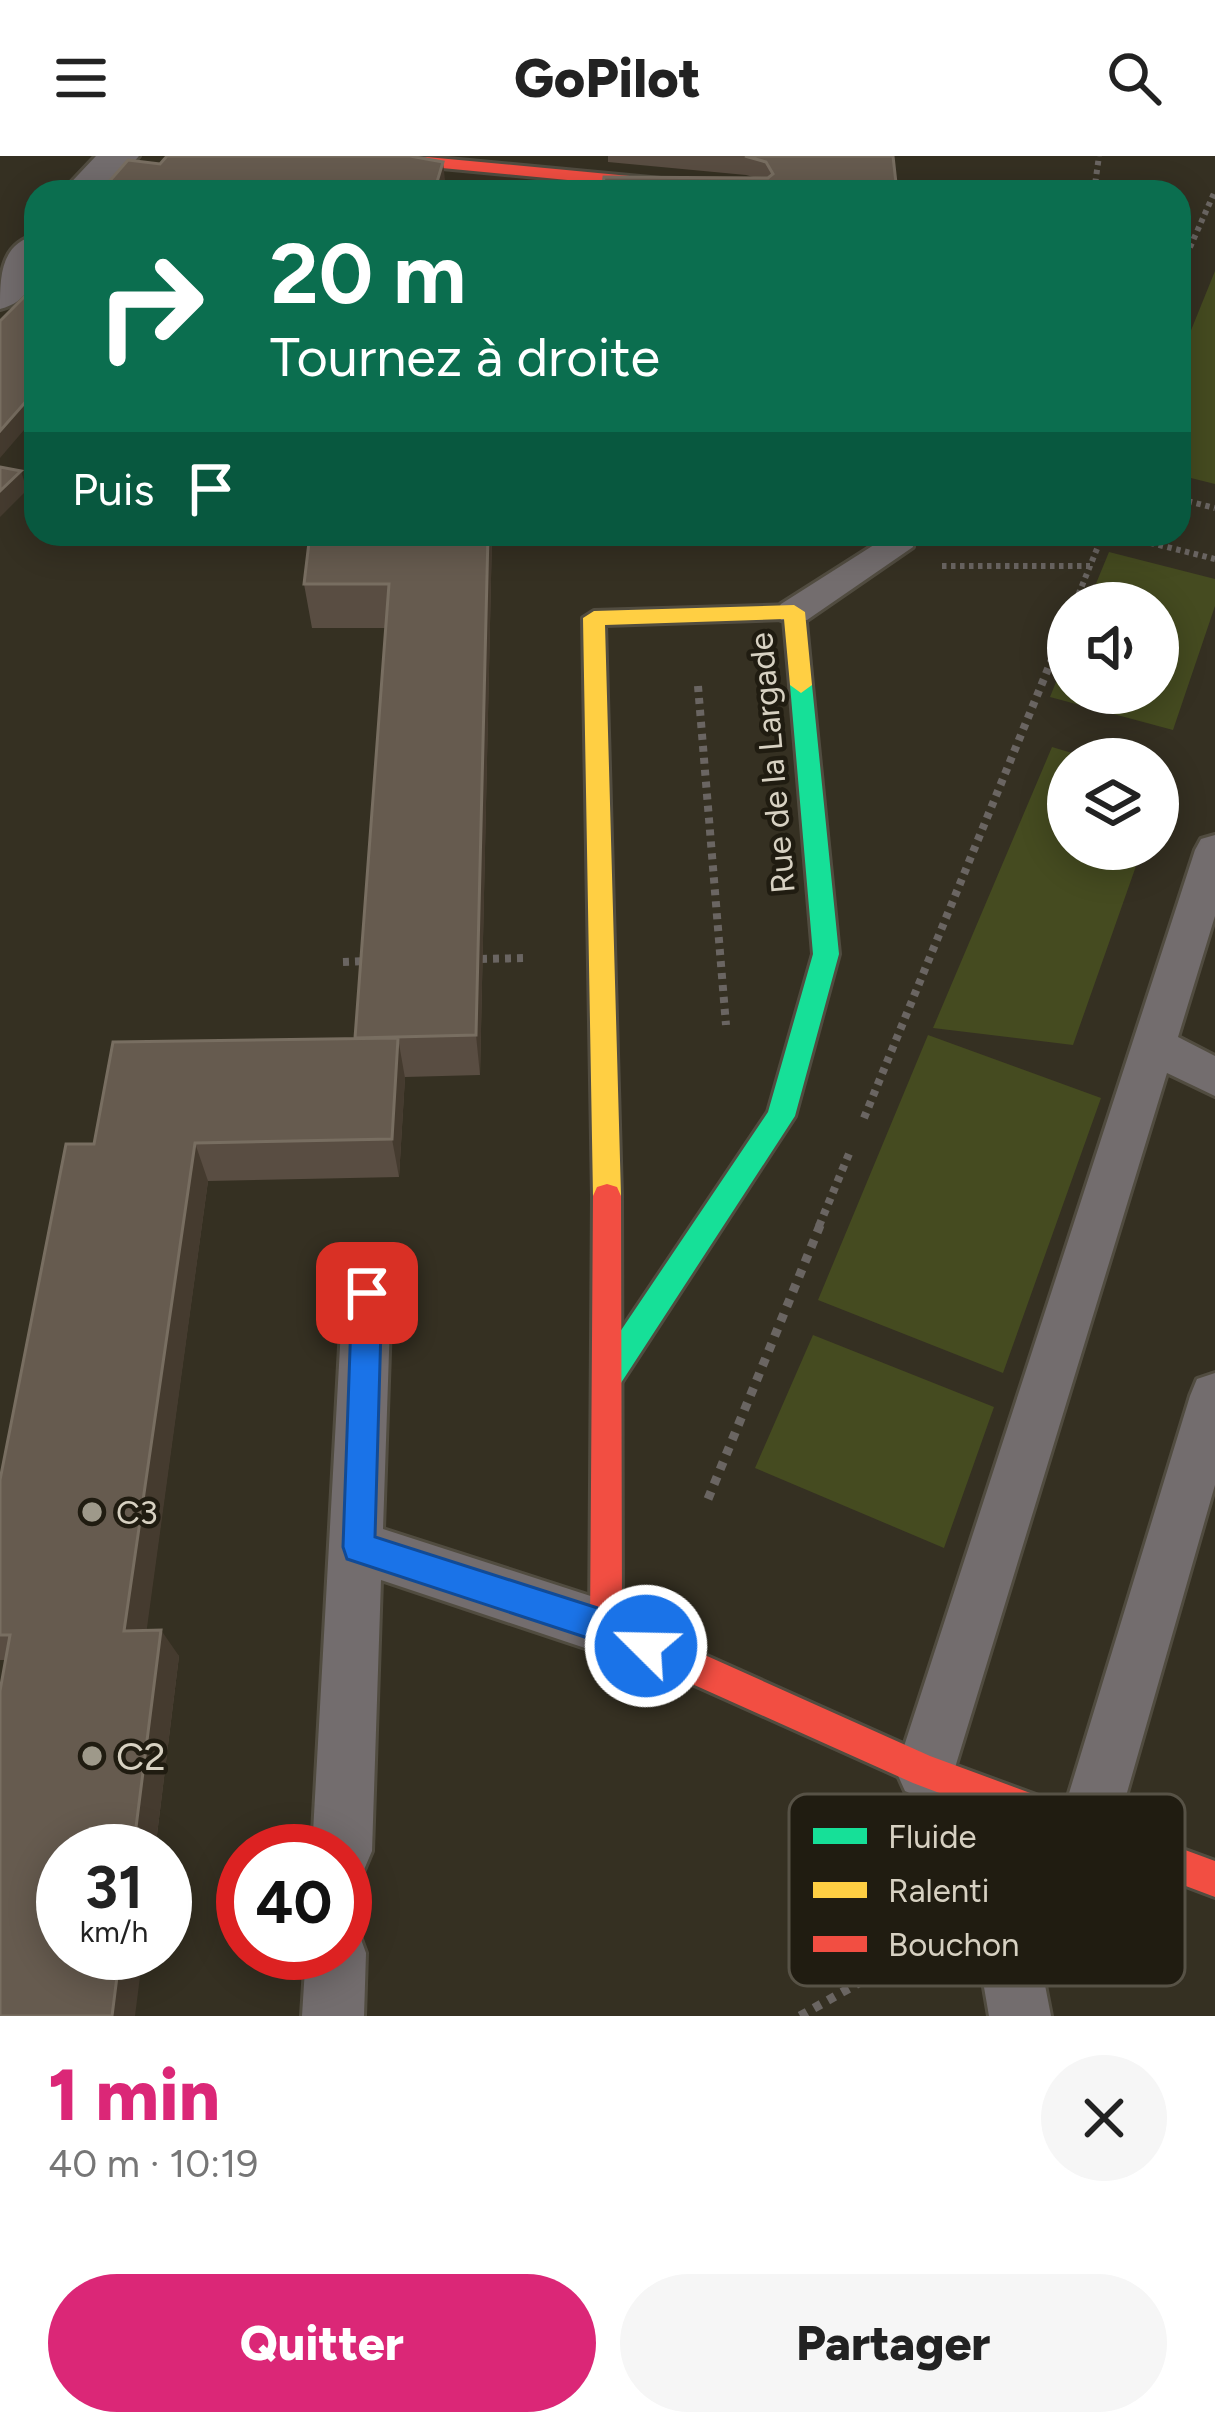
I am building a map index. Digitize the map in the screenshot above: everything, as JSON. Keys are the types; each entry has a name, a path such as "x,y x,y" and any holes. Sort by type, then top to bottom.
{"street":[{"path":"95,180 119,156"},
{"path":"427,162 502,162 648,180"},
{"path":"0,296 24,264"},
{"name":"Rue de la Largade","path":"607,1628 608,1376 594,617 794,612 826,954 781,1116 608,1376"},
{"path":"607,1628 925,1771 987,1794"},
{"path":"1185,1868 1215,1879"}],"lane":[{"path":"794,612 895,546"},
{"path":"925,1771 1215,850"},
{"path":"1155,1045 1215,1078"},
{"path":"344,1824 367,1293"},
{"path":"1098,1794 1215,1396"},
{"path":"359,1547 607,1628"},
{"path":"333,2016 335,1980"},
{"path":"1015,1986 1020,2016"}],"path":[{"path":"1191,245 1215,191"},
{"path":"1084,582 1098,546"},
{"path":"1162,546 1215,559"},
{"path":"937,566 1090,566"},
{"path":"708,1499 1047,671"},
{"path":"698,686 722,976"},
{"path":"343,962 371,962"},
{"path":"800,2016 849,1986"}],"green space":[{"path":"1215,271 1215,484 1191,478 1191,330"},
{"path":"1109,552 1215,579 1215,606 1179,712 1179,582 1097,582"},
{"path":"1113,714 1178,714 1173,730"},
{"path":"1047,759 1047,870 1135,870 1073,1045 933,1028"},
{"path":"928,1035 1101,1098 1003,1373 818,1300"},
{"path":"813,1335 994,1407 944,1548 755,1468"}],"building":[{"path":"167,156 410,156 443,162 438,180 110,180 128,160 160,164"},
{"path":"745,156 893,156 896,180 604,180 768,178 773,174 766,162"},
{"path":"24,297 24,404 0,431 0,321"},
{"path":"0,467 21,471 0,491"},
{"path":"309,546 488,546 476,1035 355,1038 389,584 304,584"},
{"path":"398,1038 392,1139 195,1143 124,1631 161,1630 136,1824 36,1824 36,1980 117,1980 112,2016 0,2016 0,1691 10,1635 0,1635 0,1480 66,1144 94,1144 113,1042"}],"traffic: fast":[{"path":"608,1376 781,1116 826,954 801,685"}],"traffic: slow":[{"path":"607,1196 594,618 794,612 801,685"}],"traffic: jam":[{"path":"427,162 618,180"},
{"path":"607,1196 606,1628 987,1794"},
{"path":"1185,1868 1215,1879"}],"place":[{"name":"C3","path":"92,1512"},
{"name":"C2","path":"92,1756"}],"route":[{"path":"367,1293 359,1547 607,1628 646,1646"}]}
